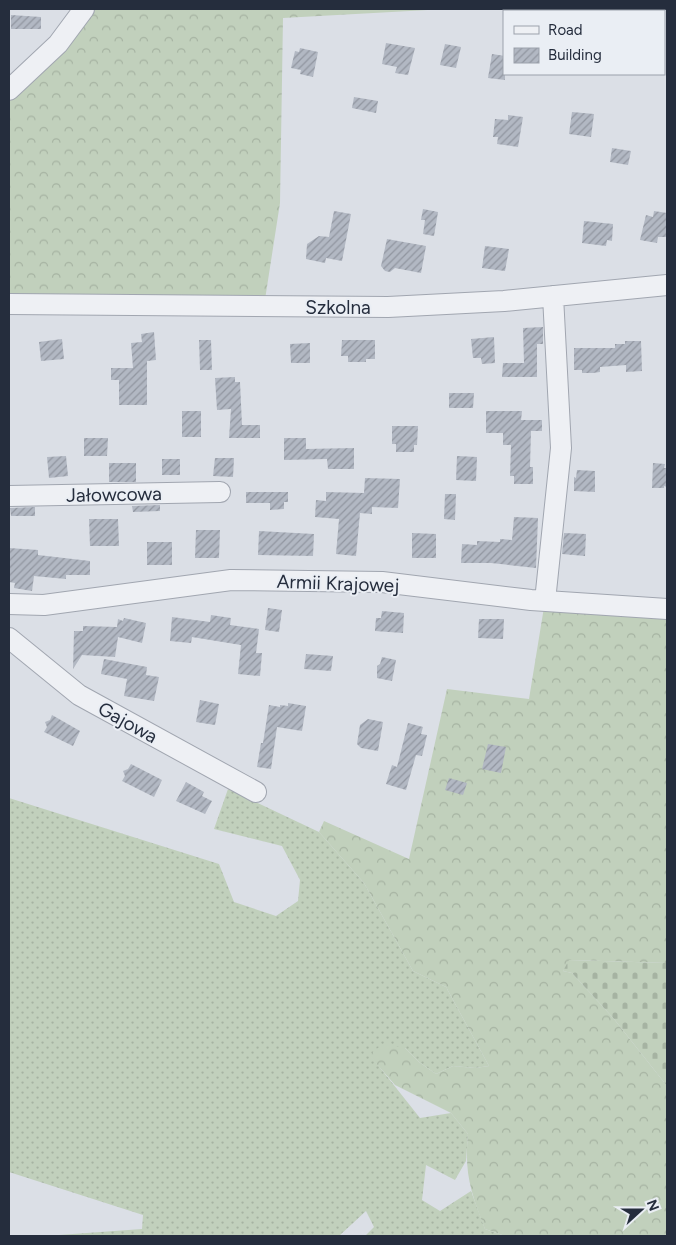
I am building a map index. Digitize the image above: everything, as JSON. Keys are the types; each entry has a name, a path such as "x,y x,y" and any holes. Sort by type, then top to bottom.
{"street":[{"path":"9,90 58,44 84,9"},
{"name":"Szkolna","path":"9,304 388,307 504,301 667,285"},
{"path":"545,601 561,448 553,296"},
{"name":"Jałowcowa","path":"9,496 220,492"},
{"name":"Armii Krajowej","path":"9,604 44,605 231,580 382,582 545,601 667,609"},
{"name":"Gajowa","path":"9,638 78,695 256,792"}],"green space":[{"path":"84,9 446,9 283,18 280,203 264,306 9,304 9,90"},
{"path":"545,601 667,609 667,963 570,960 563,971 572,973 614,1019 667,1086 667,1236 505,1236 485,1229 468,1172 468,1134 451,1113 395,1085 369,1055 383,1044 405,1048 419,1062 436,1074 453,1066 475,1068 489,1066 446,987 413,971 364,883 319,832 324,821 409,859 447,689 529,699"},
{"path":"228,789 319,832 364,883 413,971 446,987 489,1066 475,1068 453,1066 436,1074 419,1062 405,1048 370,1055 420,1118 451,1113 468,1134 466,1161 455,1180 426,1165 422,1200 440,1211 471,1191 485,1229 505,1236 365,1236 374,1227 366,1211 339,1236 45,1236 142,1229 143,1215 9,1172 9,798 219,864 234,902 276,916 298,901 300,880 282,846 214,829"},
{"path":"569,960 667,963 667,1086 614,1019 572,973 563,971"}],"building":[{"path":"11,15 41,17 41,29 11,29"},
{"path":"386,43 415,48 408,75 395,73 397,67 382,64"},
{"path":"445,44 461,47 456,68 440,65"},
{"path":"300,48 318,52 313,77 300,74 301,70 291,68 295,51 299,52"},
{"path":"492,54 503,56 503,75 505,75 505,80 488,78"},
{"path":"354,97 378,101 376,113 352,108"},
{"path":"572,112 594,114 591,137 569,134"},
{"path":"508,115 523,117 518,147 497,144 498,137 493,137 495,119 508,120"},
{"path":"612,148 631,151 628,165 610,162"},
{"path":"423,209 438,212 434,236 423,234 425,220 421,220"},
{"path":"334,211 351,214 342,261 326,258 325,263 306,259 307,244 319,236 329,237"},
{"path":"654,211 667,213 667,237 658,237 657,243 640,240 646,215 653,217"},
{"path":"584,221 613,224 612,241 607,240 606,246 582,243"},
{"path":"387,239 426,246 421,273 395,268 390,272 385,271 381,266"},
{"path":"485,246 509,249 505,271 482,268"},
{"path":"543,327 543,344 537,344 537,377 502,377 503,363 524,363 523,328"},
{"path":"154,332 156,360 147,361 147,405 119,405 119,380 111,380 111,368 133,368 131,343 142,342 141,334"},
{"path":"494,337 495,363 482,364 481,358 473,358 471,339"},
{"path":"62,339 64,359 41,361 39,342"},
{"path":"199,340 211,340 212,370 200,370"},
{"path":"342,340 375,340 375,359 366,359 366,362 348,362 348,356 341,356"},
{"path":"625,341 641,341 642,371 626,372 626,365 600,367 600,372 593,373 582,373 582,370 574,370 574,348 615,348 615,344 625,344"},
{"path":"310,343 310,363 291,363 290,344"},
{"path":"235,377 235,382 240,382 242,425 260,425 260,438 229,438 231,409 217,410 215,378"},
{"path":"449,393 474,393 473,408 449,408"},
{"path":"182,411 201,411 201,437 182,437"},
{"path":"486,411 522,411 521,420 542,420 542,431 531,431 530,467 533,467 533,484 514,484 514,476 510,476 511,445 503,445 503,433 486,433"},
{"path":"392,426 418,426 417,445 414,445 414,452 396,452 396,444 392,444"},
{"path":"84,438 108,438 107,456 84,456"},
{"path":"284,438 306,438 306,449 354,448 354,469 328,469 327,459 284,460"},
{"path":"66,456 68,476 49,478 47,457"},
{"path":"457,456 477,457 476,481 456,480"},
{"path":"215,458 234,458 233,477 213,476"},
{"path":"162,459 180,459 180,475 162,475"},
{"path":"109,463 136,463 136,482 109,482"},
{"path":"653,463 665,464 664,468 667,468 667,487 652,488"},
{"path":"577,470 595,471 595,492 574,491 574,477 576,478"},
{"path":"365,478 400,479 398,508 372,507 372,514 360,513 356,556 336,554 339,519 315,517 316,500 326,501 326,492 364,493"},
{"path":"246,492 288,492 288,502 284,502 284,509 270,510 270,503 246,503"},
{"path":"445,494 456,494 455,520 444,519"},
{"path":"160,505 160,511 133,512 132,506"},
{"path":"35,507 35,516 11,516 10,508"},
{"path":"514,517 538,518 536,568 491,563 461,563 462,544 477,545 477,541 500,542 500,539 512,540"},
{"path":"89,519 118,519 119,546 90,546"},
{"path":"196,530 220,530 219,558 195,558"},
{"path":"259,531 314,534 313,556 258,555"},
{"path":"412,533 436,534 436,558 412,558"},
{"path":"564,533 586,534 585,556 562,554"},
{"path":"147,542 172,542 172,565 147,565"},
{"path":"9,548 38,550 38,555 90,561 90,575 66,575 66,579 34,576 32,591 14,588 15,583 9,582"},
{"path":"268,608 282,610 279,632 265,630"},
{"path":"382,611 404,613 403,633 375,631 376,618 381,618"},
{"path":"211,615 231,618 230,625 259,629 256,653 262,653 260,676 238,674 241,645 192,637 191,643 170,641 172,617 210,622"},
{"path":"124,618 146,623 142,643 118,637 115,657 82,655 73,669 74,631 83,631 83,626 117,627 118,619 123,621"},
{"path":"479,619 504,619 503,639 478,638"},
{"path":"306,654 333,656 331,671 304,669"},
{"path":"382,657 396,660 392,681 377,678 377,666 380,664"},
{"path":"104,659 147,667 146,675 159,677 154,701 124,696 127,679 101,674"},
{"path":"200,700 219,704 215,725 196,722"},
{"path":"288,703 306,706 302,731 277,727 271,769 257,767 269,705 280,707 280,705 288,706"},
{"path":"52,715 80,731 73,746 44,732 47,727 45,722 50,720"},
{"path":"368,719 383,722 378,751 361,748 357,744 360,725"},
{"path":"408,723 423,727 421,734 427,735 422,756 416,755 406,790 386,784 392,765 397,767"},
{"path":"488,744 506,747 501,773 482,769"},
{"path":"131,764 162,780 154,797 122,781 125,776 123,771 128,769"},
{"path":"449,778 467,783 463,795 445,790"},
{"path":"186,782 204,792 202,796 212,801 205,814 176,801"}]}
